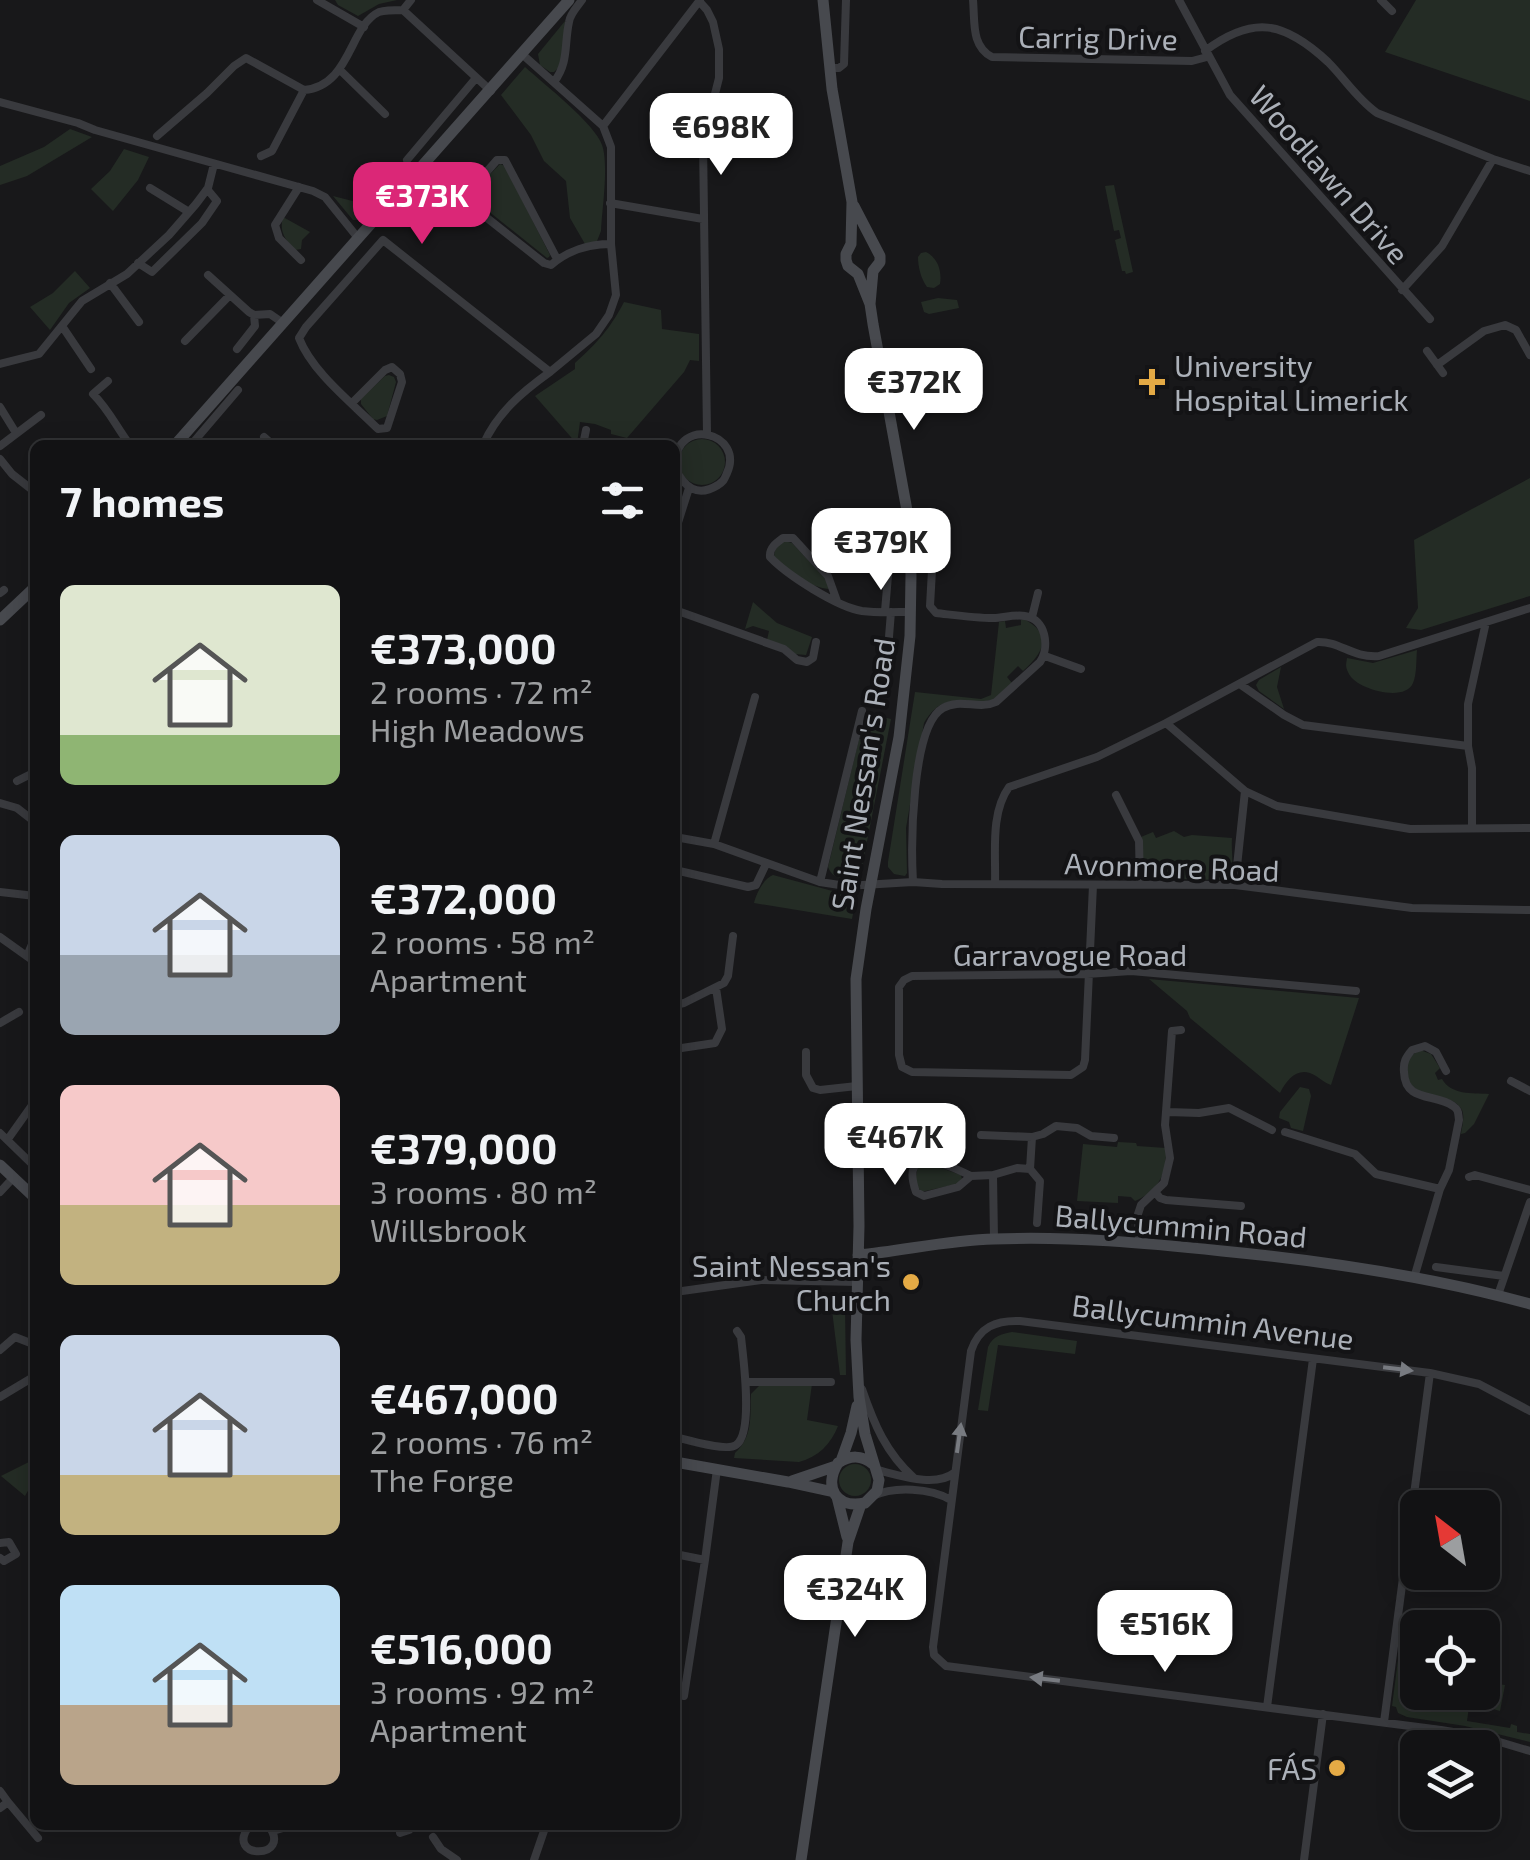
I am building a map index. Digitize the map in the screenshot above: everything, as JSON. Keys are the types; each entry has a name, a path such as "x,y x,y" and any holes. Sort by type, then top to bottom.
{"main road":[{"path":"179,440 569,0"},
{"path":"822,0 829,68 852,202 851,244 846,260 858,274 866,274 877,267 880,256 852,202"},
{"path":"851,244 860,239 872,242"},
{"name":"Saint Nessan's Road","path":"870,304 873,271"},
{"name":"Saint Nessan's Road","path":"858,274 870,304 910,526 911,612 900,737 857,958 855,1313 859,1397"},
{"path":"0,620 30,592"},
{"path":"0,1165 30,1193"},
{"name":"Ballycummin Road","path":"858,1255 994,1239 1139,1242 1328,1262 1498,1294"},
{"path":"1498,1294 1530,1304"},
{"path":"848,1542 831,1479 852,1434 859,1397"},
{"path":"680,1463 788,1482 836,1495 847,1504 861,1504 874,1496 879,1485 864,1434 859,1397"},
{"path":"788,1482 854,1456 875,1467"},
{"path":"801,1860 848,1542 861,1504"}],"street":[{"path":"318,0 364,28"},
{"path":"157,136 246,58 304,90 326,83 364,28 380,12 403,10 411,0"},
{"path":"554,82 563,70 569,20 582,0"},
{"path":"829,68 844,64 846,0"},
{"name":"Carrig Drive","path":"973,0 976,42 982,52 992,57 1192,61 1206,54"},
{"name":"Woodlawn Drive","path":"1178,0 1230,95 1430,319"},
{"path":"1381,0 1392,11"},
{"path":"603,126 699,1 713,22 719,48 719,78 703,141 708,434"},
{"path":"403,10 490,91"},
{"path":"1206,54 1237,30 1257,25 1276,29 1300,40 1328,63 1363,104 1376,113 1530,171"},
{"path":"485,440 512,403 596,334 609,315 616,294 611,244 611,147 603,126 523,55"},
{"path":"340,68 384,114"},
{"path":"407,160 476,78"},
{"path":"261,156 272,151 304,90"},
{"path":"0,102 325,197 358,238"},
{"path":"1402,290 1442,246 1493,159"},
{"path":"463,199 497,160 505,160 557,259"},
{"path":"0,364 39,354 82,301 138,264 207,190 214,164"},
{"path":"435,177 544,263 551,264 591,245 611,244"},
{"path":"150,188 189,212"},
{"path":"299,188 275,225 279,238 301,260"},
{"path":"138,264 152,272 202,222 217,201 207,190"},
{"path":"610,204 703,219"},
{"path":"352,403 385,370 392,367 400,374 402,382 387,428 378,430 352,403 305,352 300,338 383,240 550,372"},
{"path":"208,275 254,314 270,314 283,323"},
{"path":"110,283 139,322"},
{"path":"185,341 230,296"},
{"path":"237,349 255,326 254,314"},
{"path":"1427,351 1440,369 1484,332 1505,324 1516,330 1530,355"},
{"path":"62,326 91,369"},
{"path":"108,381 93,394 110,411 126,440"},
{"path":"195,440 238,390"},
{"path":"0,407 16,433"},
{"path":"0,446 41,415"},
{"path":"583,440 586,430"},
{"path":"680,447 695,434 708,434 728,450 731,464 725,479 714,488 689,488 680,478"},
{"path":"264,436 268,440"},
{"path":"0,459 30,488"},
{"path":"680,516 689,488"},
{"path":"837,601 828,576 793,538 782,538 774,545 770,557 785,572 837,601 862,611 911,612"},
{"path":"886,674 889,564"},
{"path":"913,882 913,804 929,722 940,709 958,703 992,706 1045,656 1047,642 1032,618 1023,615 988,618 936,613 930,606 932,570"},
{"path":"1032,618 1038,593"},
{"path":"995,884 998,812 1009,788 1097,756 1241,685 1317,642 1325,641 1355,655 1380,656 1530,608"},
{"path":"680,612 784,649 797,660 807,662 813,658 816,642"},
{"path":"1472,828 1468,704 1486,622"},
{"path":"1045,656 1081,669"},
{"path":"1241,685 1303,725 1468,746"},
{"path":"714,844 755,697"},
{"path":"820,882 862,711"},
{"path":"1166,723 1245,791 1277,806 1410,829 1530,828"},
{"path":"17,781 30,774"},
{"path":"6,789 1,803 18,808 30,818"},
{"path":"1235,885 1245,791"},
{"path":"1116,795 1139,841 1140,884"},
{"name":"Avonmore Road","path":"680,838 714,844 820,882 846,886 913,882 1235,885 1412,908 1530,910"},
{"path":"680,871 748,887 756,884 766,864"},
{"path":"1087,974 1093,886"},
{"path":"0,892 30,895"},
{"path":"680,1004 724,983 732,936"},
{"path":"0,937 30,958"},
{"path":"27,956 30,949"},
{"name":"Garravogue Road","path":"1087,974 1084,1067 1071,1074 902,1067 899,987 912,976 1131,970 1356,992"},
{"path":"680,1048 715,1043 722,1028 716,988"},
{"path":"0,1023 19,1012"},
{"path":"1139,1242 1140,1206 1164,1182 1170,1158 1166,1125 1172,1031 1181,1030"},
{"path":"1414,1278 1449,1170 1458,1112 1448,1103 1425,1098 1411,1089 1406,1082 1404,1062 1412,1050 1425,1046 1436,1052 1446,1071"},
{"path":"806,1052 806,1076 813,1088 857,1086"},
{"path":"1511,1081 1530,1090"},
{"path":"30,1107 4,1136 30,1162"},
{"path":"1168,1112 1229,1108 1272,1130"},
{"path":"981,1135 1032,1137 1056,1126 1114,1138"},
{"path":"1285,1132 1356,1154 1376,1174 1440,1189"},
{"path":"1030,1168 1032,1137"},
{"path":"1031,1156 1045,1157"},
{"path":"971,1176 958,1187 920,1196 911,1174 914,1165 930,1161 971,1176 1030,1168 1040,1180 1037,1223"},
{"path":"993,1175 994,1239"},
{"path":"1469,1176 1530,1190"},
{"path":"0,1192 14,1178"},
{"path":"1156,1193 1166,1200 1241,1206"},
{"path":"1498,1294 1530,1202"},
{"path":"1436,1267 1504,1276"},
{"path":"680,1291 762,1280 857,1282"},
{"name":"Ballycummin Avenue","path":"954,1473 972,1351 978,1335 1005,1320 1430,1373 1479,1384 1530,1411"},
{"path":"680,1438 723,1447 740,1441 746,1420 746,1382 741,1337 737,1332"},
{"path":"0,1350 15,1336 30,1343"},
{"path":"1268,1707 1313,1359"},
{"path":"1415,1490 1430,1373"},
{"path":"858,1375 872,1419 888,1450 914,1478"},
{"path":"0,1396 30,1379"},
{"path":"746,1382 831,1382"},
{"path":"875,1467 914,1478 944,1480 954,1473"},
{"path":"684,1696 716,1469"},
{"path":"954,1473 933,1639 934,1656 946,1666 1462,1733 1530,1751"},
{"path":"874,1496 890,1490 928,1492 951,1501"},
{"path":"0,1543 9,1542 16,1554 4,1561 0,1558"},
{"path":"680,1555 706,1560"},
{"path":"1384,1722 1402,1590"},
{"path":"1304,1860 1323,1714"},
{"path":"0,1792 30,1828"},
{"path":"0,1808 8,1802"},
{"path":"31,1830 38,1838"},
{"path":"246,1830 244,1840 258,1852 268,1849 273,1841 270,1830"},
{"path":"534,1860 544,1830"},
{"path":"433,1837 441,1849 458,1860"}],"shaded area":[{"path":"335,0 397,0 379,4 358,16"},
{"path":"1416,0 1530,0 1530,101 1385,52"},
{"path":"565,21 562,64 550,72 540,65 538,54"},
{"path":"525,67 580,116 602,145 604,187 597,241 585,244 570,218 566,181 544,161 531,135 501,95"},
{"path":"70,129 92,137 27,176 0,185 0,166 44,147"},
{"path":"124,149 149,157 138,180 113,211 91,189 110,171"},
{"path":"500,164 505,166 549,257 472,198"},
{"path":"1114,185 1133,272 1126,274 1115,240 1121,238 1119,230 1114,231 1105,186"},
{"path":"333,196 372,206 353,220"},
{"path":"283,217 310,232 302,240 301,249 295,250 286,239"},
{"path":"926,252 940,270 940,284 934,288 927,287 919,269 918,257"},
{"path":"75,271 90,288 69,303 50,330 30,307 53,293"},
{"path":"938,298 957,300 959,308 924,312 921,302"},
{"path":"624,302 661,310 662,329 699,334 699,361 690,360 627,438 580,422 578,440 574,440 535,396 575,369 575,363 614,320"},
{"path":"389,375 396,382 387,416 373,419 361,399"},
{"path":"693,441 711,441 723,453 723,471 711,483 693,483 681,471 681,453"},
{"path":"1530,478 1530,596 1421,630 1406,628 1418,608 1414,540"},
{"path":"785,541 792,543 827,580 829,589 806,582 779,562 775,550"},
{"path":"753,602 777,623 812,637 806,655 795,654 786,646 767,640 769,631 753,626 745,629"},
{"path":"1024,619 1039,631 1042,644 1036,658 1023,671 1018,666 1007,677 1012,683 994,700 955,701 939,706 924,723 906,828 907,873 894,874 888,862 915,692 981,699 991,695 999,622 1005,621 1006,628 1021,625"},
{"path":"1417,650 1413,683 1401,692 1370,689 1353,680 1346,668 1347,658 1373,663"},
{"path":"1281,667 1277,687 1284,709 1256,685"},
{"path":"874,715 891,719 862,867 853,878 841,878 828,867 859,739"},
{"path":"1174,831 1184,837 1232,838 1231,873 1219,880 1149,878 1144,874 1141,837 1153,832 1156,838"},
{"path":"773,875 851,896 855,903 852,919 754,903 761,887"},
{"path":"1149,979 1359,998 1331,1085 1304,1072 1290,1079 1280,1093"},
{"path":"1420,1050 1431,1054 1440,1068 1435,1073 1438,1080 1456,1091 1489,1094 1465,1133 1461,1134 1463,1113 1456,1103 1422,1092 1409,1080 1408,1062"},
{"path":"1300,1087 1309,1089 1311,1096 1303,1131 1291,1128 1289,1122 1279,1118"},
{"path":"1118,1142 1166,1148 1163,1173 1156,1186 1135,1201 1118,1196 1118,1203 1077,1201 1083,1144 1117,1147"},
{"path":"930,1164 961,1175 962,1179 957,1184 921,1192 915,1182 918,1166"},
{"path":"830,1294 838,1296 845,1308 846,1375 840,1375"},
{"path":"1012,1332 1077,1341 1075,1354 998,1345 988,1411 978,1410 988,1347 998,1336"},
{"path":"812,1384 807,1420 838,1426 823,1449 799,1462 734,1458 748,1433 751,1394 759,1386"},
{"path":"30,1462 30,1487 25,1496 1,1476"},
{"path":"855,1464 866,1469 871,1480 866,1491 855,1496 844,1491 839,1480 844,1469"},
{"path":"1400,1652 1400,1710 1469,1710 1467,1721 1517,1726 1517,1732 1530,1734 1530,1742 1500,1735 1500,1730 1407,1717 1392,1706"},
{"path":"1500,1684 1505,1685 1500,1711 1496,1710 1500,1710"}],"place":[{"name":"University Hospital Limerick","path":"1152,382"},
{"name":"Saint Nessan's Church","path":"911,1282"},
{"name":"FÁS","path":"1337,1768"}]}
